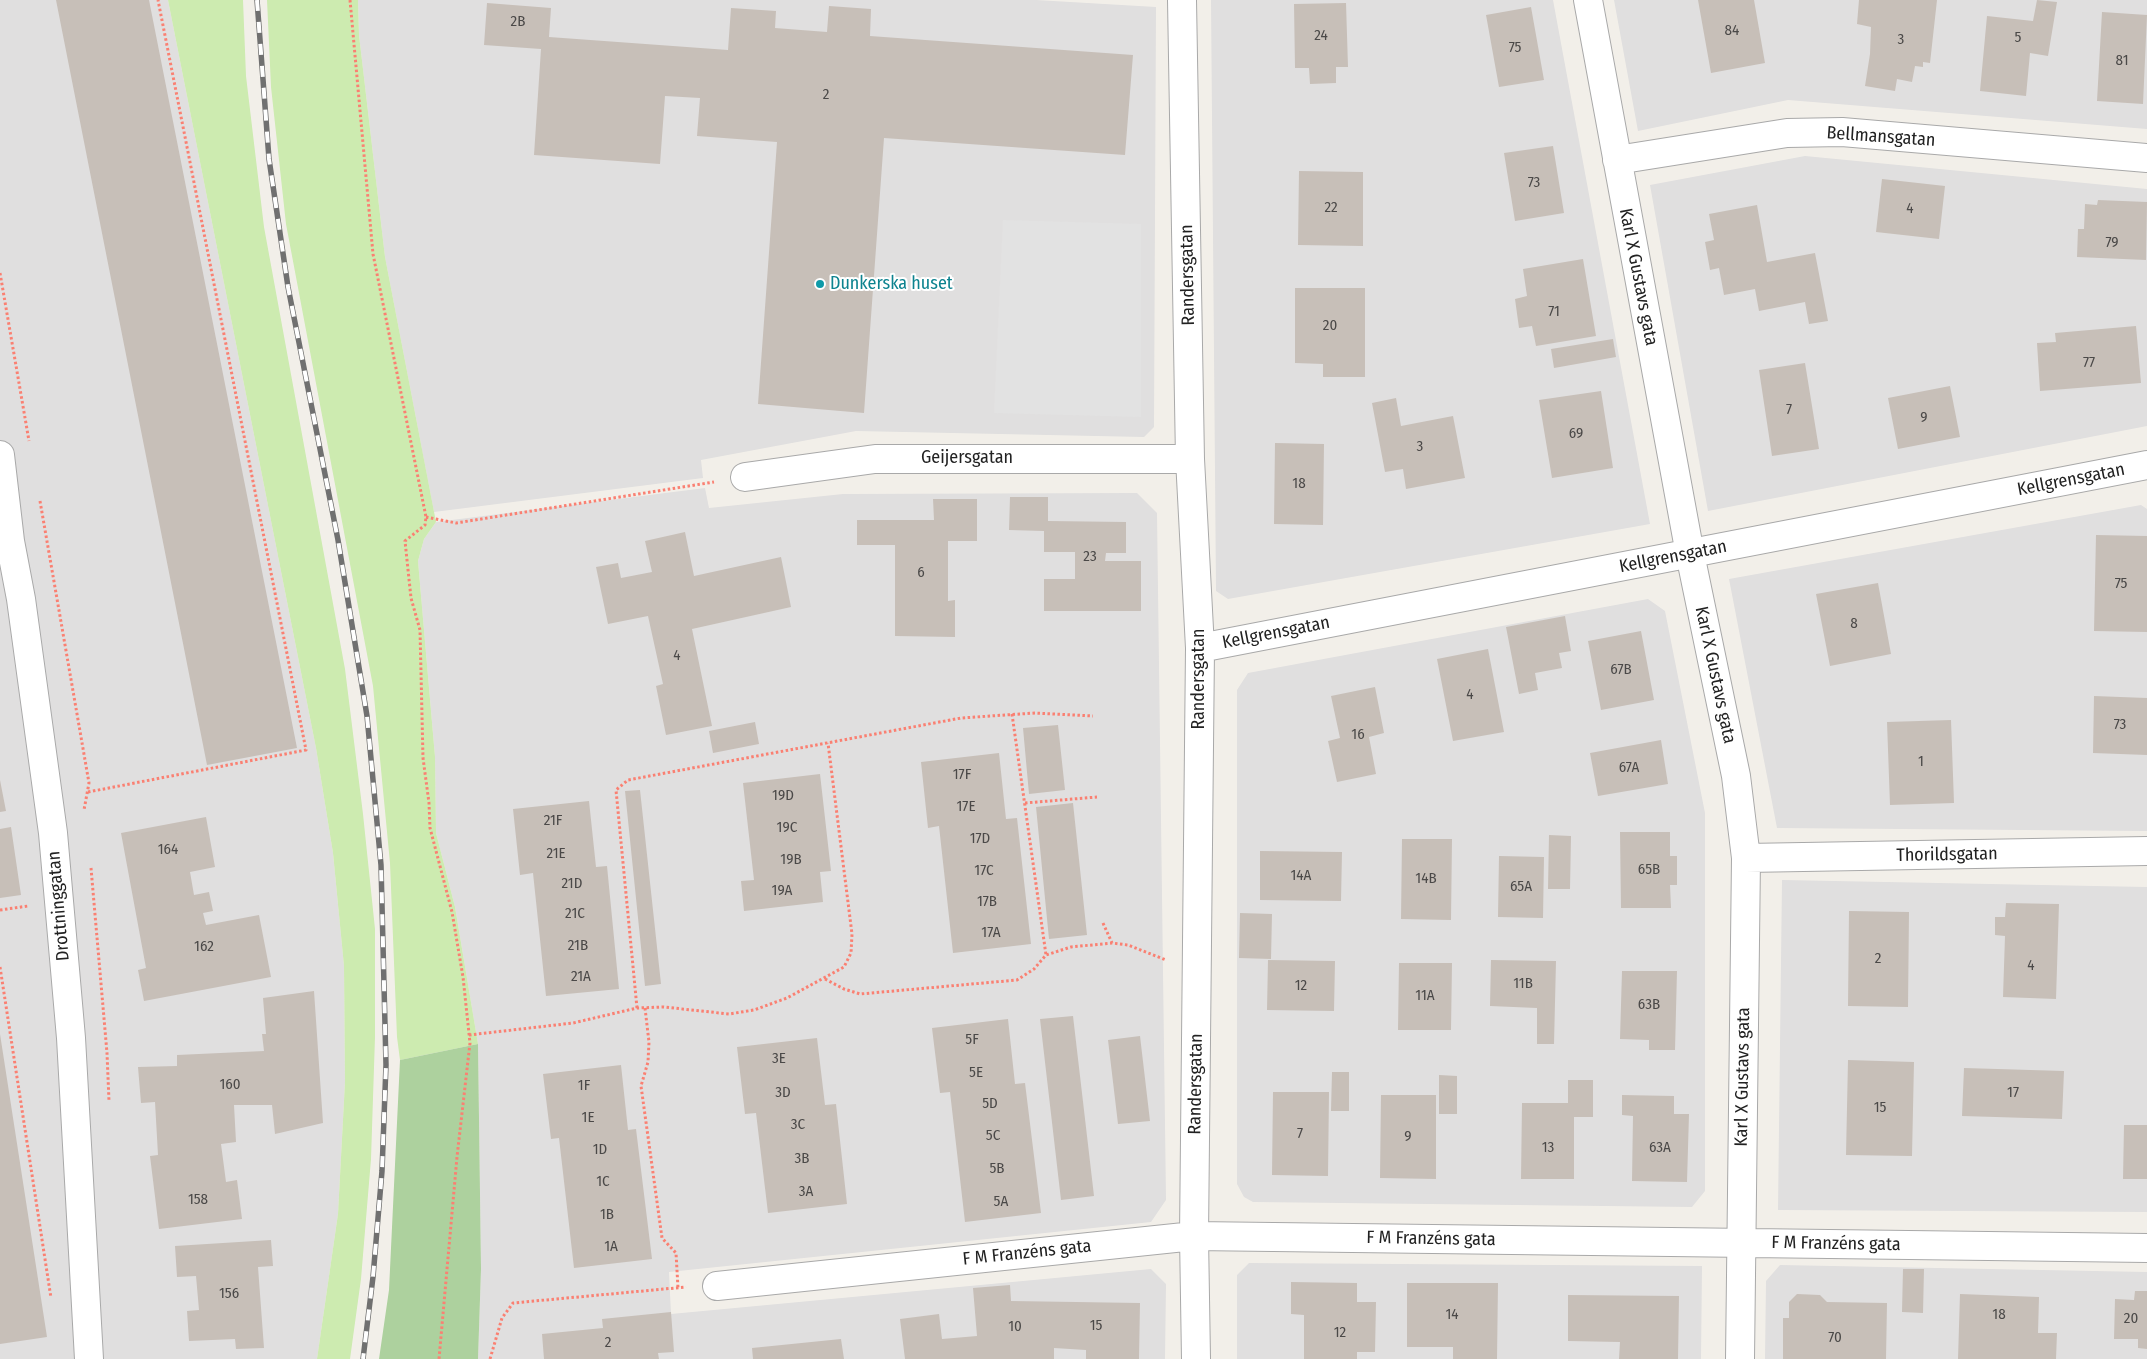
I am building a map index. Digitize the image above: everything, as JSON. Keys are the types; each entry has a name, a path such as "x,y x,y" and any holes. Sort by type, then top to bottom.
{"street":[{"name":"Randersgatan","path":"1182,0 1190,459 1200,648 1194,1236 1196,1359"},
{"name":"Karl X Gustavs gata","path":"1588,0 1690,554 1736,776 1746,858 1740,1359"},
{"name":"Bellmansgatan","path":"1617,160 1787,133 1833,132 2147,158"},
{"name":"Drottninggatan","path":"0,455 10,541 21,599 53,833 71,1038 89,1359"},
{"name":"Geijersgatan","path":"745,477 875,459 1190,459"},
{"name":"Kellgrensgatan","path":"1200,648 2147,465"},
{"name":"Thorildsgatan","path":"1746,858 2147,852"},
{"name":"F M Franzéns gata","path":"718,1286 1194,1236 2147,1248"}],"path":[{"path":"88,792 306,750 158,0"},
{"path":"350,0 373,254 426,517 425,525 404,541 411,598 420,630 423,758 430,828 452,912 463,977 469,1035 439,1359"},
{"path":"426,517 456,523 745,477"},
{"path":"637,1008 616,790 628,780 961,718 1036,713 1092,716"},
{"path":"1012,714 1046,955"},
{"path":"469,1035 573,1023 637,1008 664,1007 729,1014 754,1010 787,998 844,967 851,953 852,934 828,743"},
{"path":"1025,803 1097,797"},
{"path":"1103,923 1112,943"},
{"path":"824,978 844,989 860,994 1017,980 1034,969 1046,955 1071,947 1112,943 1128,945 1170,962"},
{"path":"0,967 51,1299"},
{"path":"646,1008 649,1042 648,1062 641,1086 662,1238 676,1253 678,1288"},
{"path":"490,1359 502,1318 513,1303 718,1286"}],"shaded area":[{"path":"0,0 168,0 316,748 333,853 344,966 345,1082 338,1214 317,1359 0,1359"},
{"path":"358,0 1036,0 1156,7 1154,427 1144,437 856,431 701,460 703,478 434,512 385,257 359,35"},
{"path":"1211,0 1553,0 1650,524 1228,599 1216,591"},
{"path":"1614,0 2147,0 2147,129 1788,100 1638,131"},
{"path":"1805,156 2147,189 2147,426 1708,511 1650,185"},
{"path":"1003,220 1141,224 1141,417 994,413"},
{"path":"705,488 709,508 843,494 1137,493 1157,513 1166,1200 1151,1222 669,1272 671,1314 1151,1269 1166,1284 1165,1359 478,1359 481,1269 478,1044 455,907 436,833 435,757 418,561 424,539 436,522"},
{"path":"2141,505 2147,509 2147,831 1777,828 1729,579"},
{"path":"1648,599 1665,611 1705,813 1705,1191 1692,1207 1253,1202 1244,1197 1237,1184 1237,690 1248,673"},
{"path":"1782,880 2147,887 2147,1212 1778,1210"},
{"path":"1249,1263 1702,1266 1701,1359 1237,1359 1237,1275"},
{"path":"1780,1265 2147,1272 2147,1359 1765,1359 1766,1281"}],"green space":[{"path":"168,0 243,0 246,76 264,227 345,669 375,929 375,1037 371,1159 361,1279 350,1359 317,1359 338,1214 345,1082 344,966 333,853 316,748"},
{"path":"267,0 358,0 359,35 385,257 436,522 424,539 418,561 435,757 436,833 455,907 478,1044 400,1060 397,1037 390,863 373,686 286,224 271,87"},
{"path":"478,1044 481,1269 478,1359 379,1359 389,1290 400,1060"}],"building":[{"path":"56,0 149,0 297,748 207,765"},
{"path":"1698,0 1754,0 1765,63 1711,73"},
{"path":"1859,0 1937,0 1930,63 1923,62 1923,67 1915,66 1912,82 1897,79 1895,91 1865,86 1870,54 1871,27 1857,24"},
{"path":"2037,0 2057,2 2048,56 2030,53 2026,96 1980,91 1987,16 2033,21"},
{"name":"Dunkerska huset","path":"487,3 551,8 549,37 728,50 731,8 776,11 775,28 827,32 829,6 871,9 870,36 1133,55 1125,155 884,138 864,413 758,404 777,142 697,136 700,98 665,96 660,164 534,155 541,49 484,45"},
{"path":"1346,3 1348,67 1336,67 1336,83 1310,84 1309,68 1295,68 1294,4"},
{"path":"1531,7 1544,80 1499,87 1486,15"},
{"path":"2102,12 2147,15 2143,104 2097,101"},
{"path":"1553,146 1564,213 1515,221 1504,153"},
{"path":"1299,171 1363,172 1363,246 1298,245"},
{"path":"1882,179 1945,186 1939,239 1876,232"},
{"path":"2098,200 2147,202 2146,260 2077,257 2078,229 2084,229 2085,204 2097,205"},
{"path":"1757,205 1767,262 1815,253 1828,321 1809,324 1805,302 1759,311 1755,289 1724,295 1719,268 1710,270 1705,242 1714,240 1709,214"},
{"path":"1583,259 1596,336 1536,346 1532,326 1519,328 1515,299 1527,296 1523,269"},
{"path":"1295,288 1365,288 1365,377 1323,377 1323,364 1295,363"},
{"path":"2136,326 2141,383 2040,391 2037,343 2056,342 2055,333"},
{"path":"1613,339 1616,357 1554,368 1551,349"},
{"path":"1805,363 1819,449 1772,456 1759,370"},
{"path":"1950,386 1960,437 1898,449 1888,398"},
{"path":"1601,391 1613,468 1552,478 1539,400"},
{"path":"1396,398 1401,426 1453,416 1465,478 1406,489 1403,469 1385,472 1372,403"},
{"path":"1275,443 1324,444 1323,525 1274,524"},
{"path":"1010,497 1048,497 1048,521 1126,522 1126,553 1106,553 1105,561 1141,561 1141,611 1044,611 1044,579 1075,579 1075,552 1044,552 1044,531 1009,530"},
{"path":"933,499 977,499 977,541 948,541 948,601 955,600 955,637 895,636 895,545 857,545 857,520 934,520"},
{"path":"685,532 694,576 781,557 791,607 692,629 712,726 666,735 656,686 663,684 648,616 608,624 596,567 618,563 621,578 652,572 645,541"},
{"path":"2096,535 2147,536 2147,632 2094,631"},
{"path":"1878,583 1891,654 1830,666 1816,594"},
{"path":"1565,616 1571,651 1559,653 1562,668 1535,673 1538,690 1519,694 1506,627"},
{"path":"1641,631 1654,700 1601,710 1588,641"},
{"path":"1488,649 1504,732 1453,741 1437,659"},
{"path":"1375,687 1384,733 1369,737 1376,774 1337,782 1328,741 1340,738 1331,696"},
{"path":"2094,696 2147,698 2147,755 2093,753"},
{"path":"1951,720 1954,803 1890,805 1887,722"},
{"path":"755,722 759,744 713,753 709,731"},
{"path":"1058,725 1065,790 1029,794 1023,728"},
{"path":"1661,740 1668,784 1598,796 1590,753"},
{"path":"999,753 1006,819 1017,818 1031,944 953,953 939,826 928,828 921,762"},
{"path":"820,774 831,871 820,872 823,902 744,911 741,881 754,880 743,783"},
{"path":"0,780 6,811 0,812"},
{"path":"640,790 661,984 645,986 625,791"},
{"path":"589,801 596,867 607,866 619,989 546,996 533,873 520,875 513,809"},
{"path":"1073,803 1087,935 1049,939 1036,807"},
{"path":"206,817 215,867 190,872 194,895 209,892 213,911 203,913 206,925 259,915 271,977 144,1001 138,970 146,968 121,833"},
{"path":"11,827 21,895 0,898 0,829"},
{"path":"1620,832 1670,832 1670,856 1677,856 1677,885 1670,885 1671,908 1621,908"},
{"path":"1549,835 1571,836 1570,889 1548,889"},
{"path":"1402,839 1452,839 1451,920 1401,919"},
{"path":"1260,851 1342,852 1341,901 1260,900"},
{"path":"1499,856 1544,857 1543,918 1498,917"},
{"path":"2006,903 2059,904 2056,999 2003,997 2005,936 1995,935 1995,917 2005,917"},
{"path":"1849,911 1909,912 1908,1007 1848,1006"},
{"path":"1240,913 1272,914 1271,959 1239,958"},
{"path":"1268,960 1335,961 1334,1011 1267,1010"},
{"path":"1491,960 1556,961 1554,1044 1537,1044 1537,1008 1490,1006"},
{"path":"1399,963 1452,963 1451,1030 1398,1030"},
{"path":"1622,971 1677,971 1675,1050 1649,1050 1649,1040 1620,1039"},
{"path":"314,991 323,1123 275,1134 272,1105 234,1105 236,1142 221,1144 226,1182 237,1180 242,1219 159,1229 150,1156 158,1155 155,1102 141,1103 138,1067 177,1066 177,1055 264,1051 262,1034 266,1034 263,998"},
{"path":"1073,1016 1094,1196 1061,1200 1040,1019"},
{"path":"1008,1019 1015,1084 1025,1083 1041,1213 965,1222 950,1092 940,1093 932,1028"},
{"path":"0,1034 47,1337 0,1344"},
{"path":"1140,1036 1150,1121 1118,1124 1108,1040"},
{"path":"817,1038 825,1105 836,1104 847,1204 768,1213 756,1113 745,1114 737,1047"},
{"path":"1848,1060 1914,1062 1912,1156 1846,1155"},
{"path":"621,1065 628,1130 636,1129 652,1259 574,1268 559,1138 551,1139 543,1074"},
{"path":"1964,1068 2064,1071 2062,1119 1962,1116"},
{"path":"1332,1072 1349,1072 1349,1111 1331,1111"},
{"path":"1439,1075 1457,1076 1457,1114 1439,1114"},
{"path":"1568,1080 1593,1080 1593,1117 1574,1117 1574,1179 1521,1179 1522,1103 1568,1103"},
{"path":"1273,1092 1329,1092 1328,1176 1272,1175"},
{"path":"1381,1095 1436,1095 1436,1179 1380,1178"},
{"path":"1622,1095 1674,1096 1674,1114 1689,1114 1687,1182 1632,1181 1633,1116 1622,1115"},
{"path":"2124,1125 2147,1125 2147,1179 2123,1179"},
{"path":"271,1240 273,1266 258,1267 264,1348 236,1349 235,1339 189,1341 187,1311 199,1310 196,1276 177,1277 175,1246"},
{"path":"1903,1269 1924,1269 1923,1313 1902,1312"},
{"path":"1291,1282 1357,1283 1357,1302 1376,1302 1375,1352 1357,1352 1357,1359 1304,1359 1304,1315 1291,1314"},
{"path":"1407,1283 1498,1283 1497,1359 1453,1359 1453,1347 1407,1347"},
{"path":"1010,1285 1011,1301 1140,1303 1139,1359 1086,1359 1086,1350 1054,1348 1054,1359 905,1359 900,1319 939,1314 942,1339 977,1336 973,1288"},
{"path":"2135,1291 2147,1291 2147,1349 2138,1348 2138,1339 2114,1339 2115,1299 2134,1300"},
{"path":"1797,1294 1820,1295 1827,1302 1887,1303 1886,1359 1783,1359 1783,1318 1789,1318 1789,1302"},
{"path":"1960,1294 2039,1297 2038,1333 2057,1333 2056,1359 1958,1359"},
{"path":"1568,1295 1679,1296 1678,1359 1619,1359 1620,1342 1568,1341"},
{"path":"671,1312 674,1352 658,1353 659,1359 544,1359 542,1334 603,1328 602,1319"},
{"path":"841,1339 844,1359 753,1359 752,1348"}],"railway":[{"path":"257,0 269,159 288,287 338,540 367,716 381,865 386,1065 382,1171 373,1277 363,1359"}],"place":[{"name":"Dunkerska huset","path":"820,284"}]}
